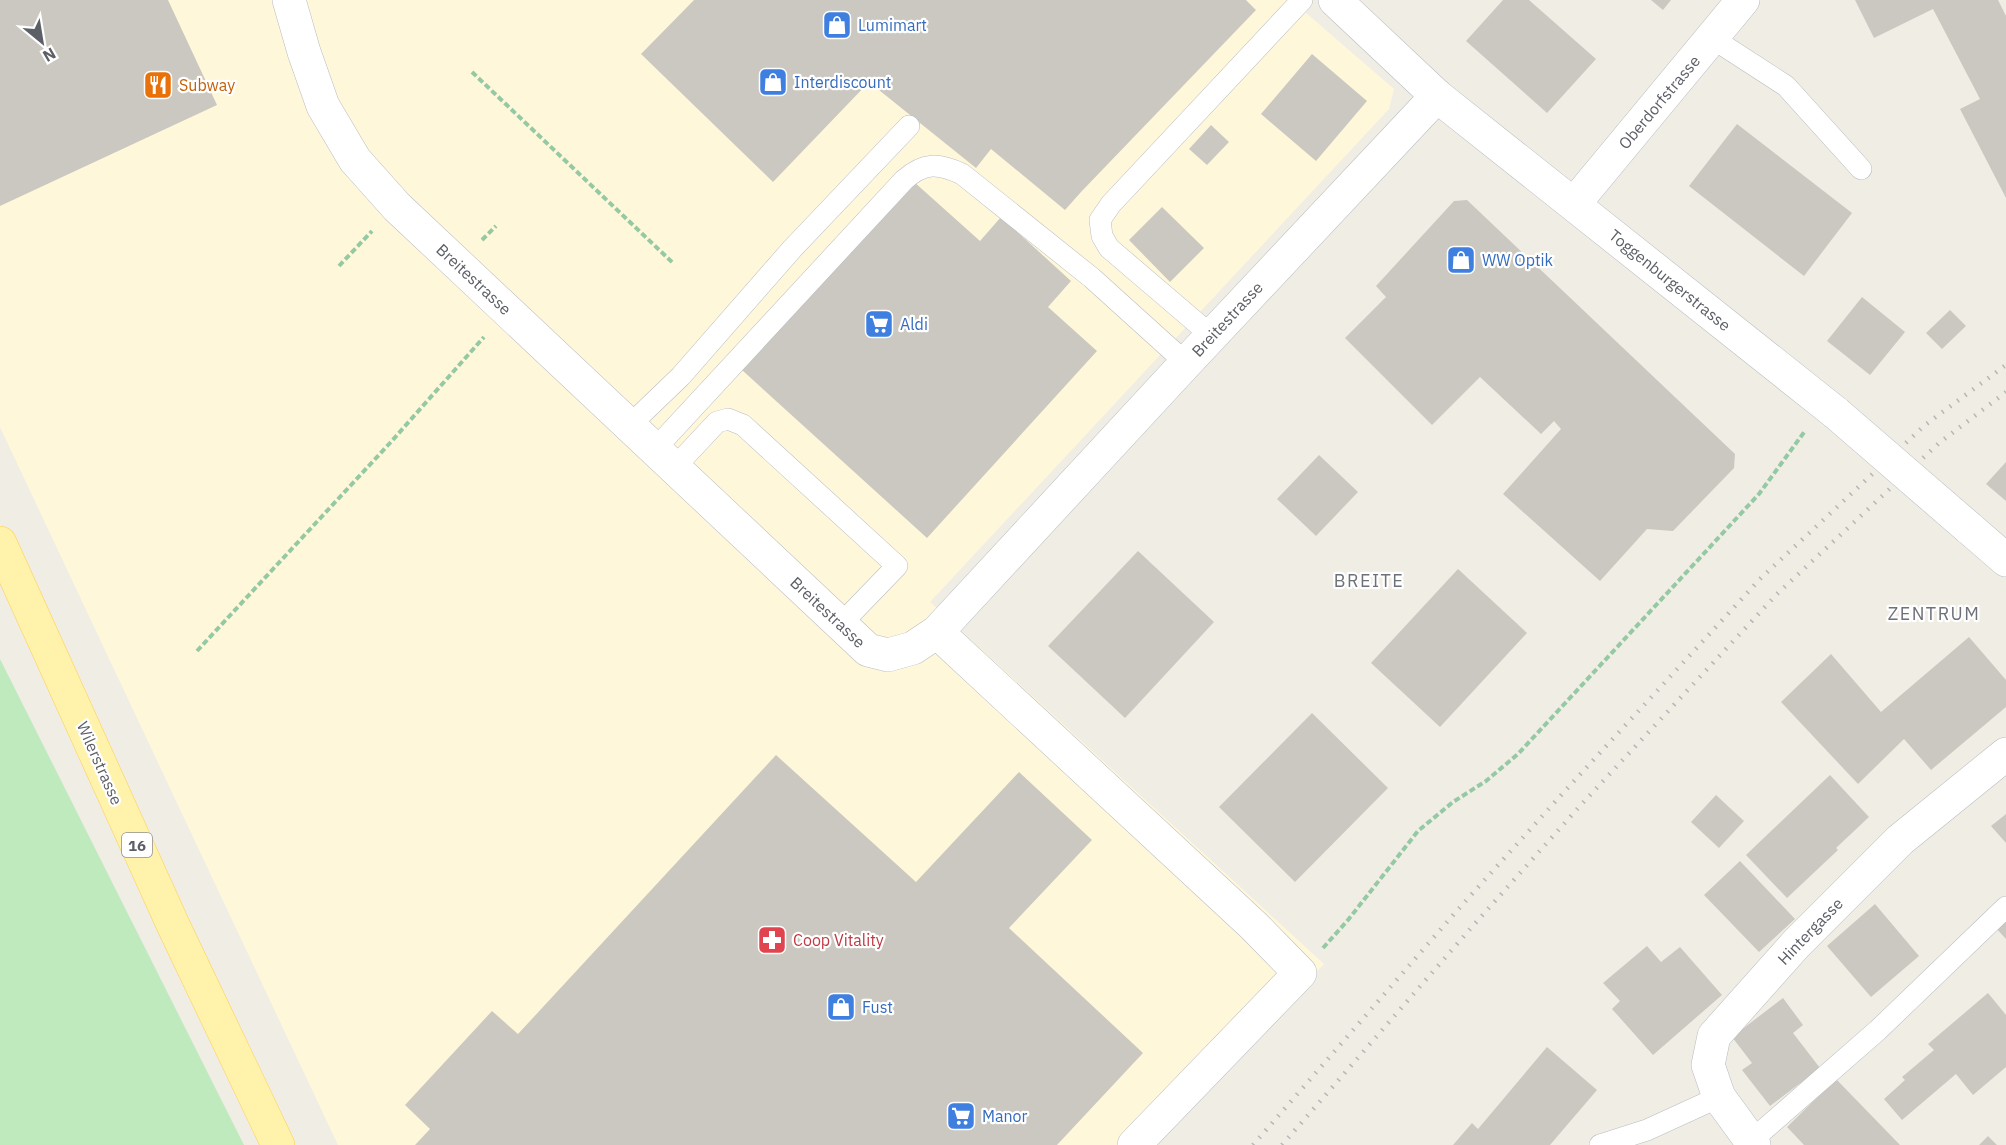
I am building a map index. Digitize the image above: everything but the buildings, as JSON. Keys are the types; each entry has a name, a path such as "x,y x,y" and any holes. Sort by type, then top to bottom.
{"main road":[{"name":"Wilerstrasse","path":"0,543 174,927 278,1145"}],"street":[{"name":"Breitestrasse","path":"289,0 323,106 355,160 397,207 840,625 868,650 888,655 913,648 937,632 1437,96"},
{"name":"Toggenburgerstrasse","path":"1335,0 1437,96 1831,409 2006,560"},
{"name":"Oberdorfstrasse","path":"1574,204 1743,0"},
{"path":"937,632 1254,926 1300,973 1134,1145"},
{"name":"Hintergasse","path":"1752,1143 1719,1097 1708,1065 1714,1036 1796,944 1900,840 2006,754"}],"lane":[{"path":"1212,336 1109,248 1102,236 1100,220 1111,204 1302,0"},
{"path":"1712,38 1786,86 1861,170"},
{"path":"630,425 681,376 792,249 909,126"},
{"path":"665,458 904,180 914,171 928,166 945,166 962,174 1092,278 1186,363"},
{"path":"665,458 717,422 728,419 743,424 897,566 840,625"},
{"path":"1752,1143 1878,1030 2006,907"},
{"path":"1600,1145 1647,1130 1719,1097"}],"path":[{"path":"472,72 674,264"},
{"path":"480,242 496,226"},
{"path":"339,266 375,228"},
{"path":"197,651 390,443 487,334"},
{"path":"1300,973 1348,920 1418,831 1453,802 1486,781 1518,754 1759,494 1831,409"}],"shaded area":[{"path":"0,0 1291,0 1394,89 1389,109 930,602 1324,964 1151,1145 338,1145 0,427"}],"green space":[{"path":"0,659 244,1145 0,1145"}],"railway":[{"path":"1253,1145 1454,914 1761,578 1925,425 2006,365"},
{"path":"1282,1145 1579,807 1777,594 1939,443 2006,392"}],"place":[{"name":"Lumimart","path":"837,25"},
{"name":"Interdiscount","path":"773,82"},
{"name":"Subway","path":"158,85"},
{"name":"WW Optik","path":"1461,260"},
{"name":"Aldi","path":"879,324"},
{"name":"Coop Vitality","path":"772,940"},
{"name":"Fust","path":"841,1007"},
{"name":"Manor","path":"961,1116"}],"district":[{"name":"BREITE","path":"1369,580"},
{"name":"ZENTRUM","path":"1934,613"}]}
